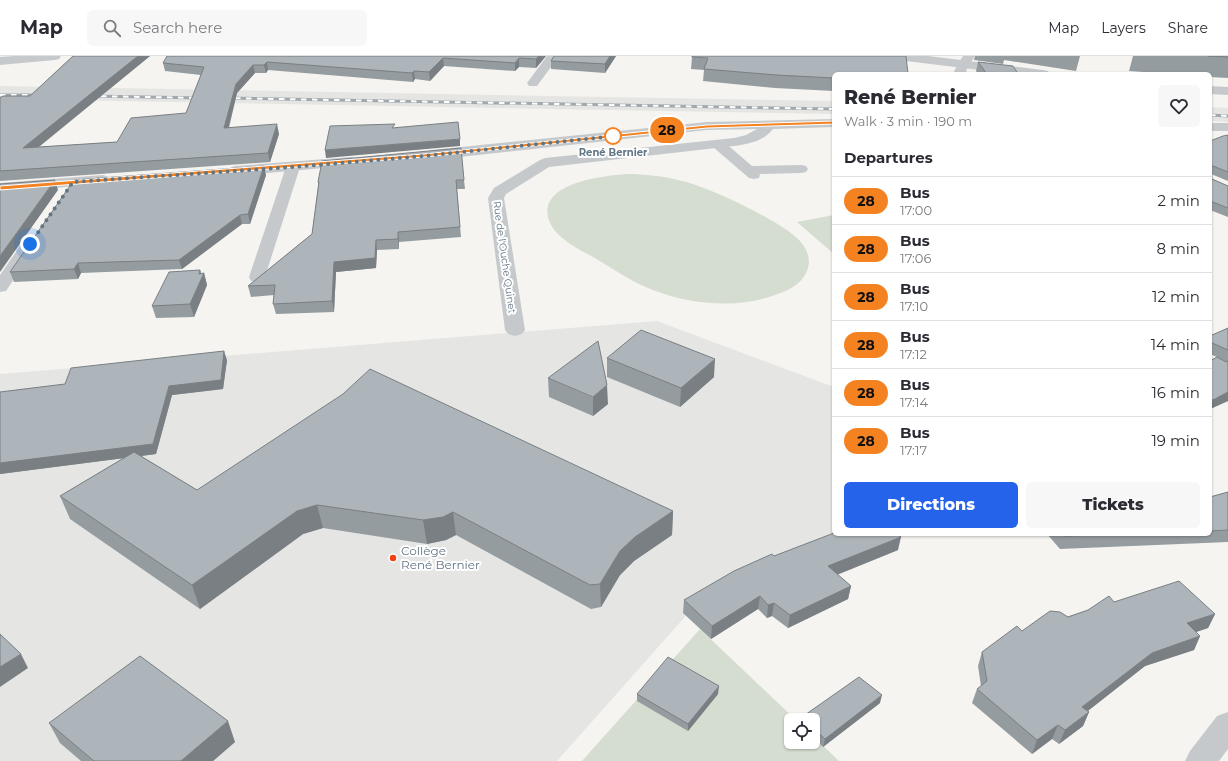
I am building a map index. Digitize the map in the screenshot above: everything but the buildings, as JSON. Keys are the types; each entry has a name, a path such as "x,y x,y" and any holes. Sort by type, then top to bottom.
{"street":[{"path":"0,61 55,56"},
{"path":"898,56 1026,72"},
{"path":"1212,90 1228,91"},
{"path":"416,156 685,128 765,124 832,123"},
{"name":"Rue de l'Ouche Quinet","path":"515,330 496,198 497,194 504,188 545,163 741,141 754,137 763,132 766,128 765,124"},
{"path":"1212,127 1228,127"},
{"name":"Rue de l'Ouche Quinet","path":"517,146 522,153 545,163"},
{"path":"224,172 369,160"},
{"path":"0,188 117,179"},
{"path":"1201,761 1228,725"}],"lane":[{"path":"533,83 553,56"},
{"path":"718,144 751,172 801,169"},
{"path":"256,276 293,167"},
{"path":"60,201 73,182"},
{"path":"0,287 35,238"}],"shaded area":[{"path":"0,86 832,101 832,114 0,99"},
{"path":"1212,107 1228,108 1228,122 1212,121"},
{"path":"626,174 675,179 694,184 726,197 777,224 791,233 806,249 809,262 805,275 799,283 777,294 743,303 712,303 682,299 653,290 623,275 573,246 560,236 550,224 548,217 548,205 554,196 564,189 576,183 590,179"},
{"path":"832,215 832,252 797,222"},
{"name":"Collège René Bernier","path":"657,321 832,386 832,535 715,583 557,761 0,761 0,374"},
{"path":"700,629 789,713 784,713 784,749 820,749 820,743 839,761 582,761"}],"railway":[{"path":"0,95 42,95"},
{"path":"90,96 202,98"},
{"path":"224,98 832,109"},
{"path":"1212,115 1228,116"}],"bus line":[{"name":"28","path":"0,188 424,156 707,126 832,123"}],"place":[{"name":"René Bernier","path":"613,136"},
{"name":"Collège René Bernier","path":"393,558"}],"route":[{"path":"30,244 73,182 293,167 424,156 615,136 613,136"}]}
